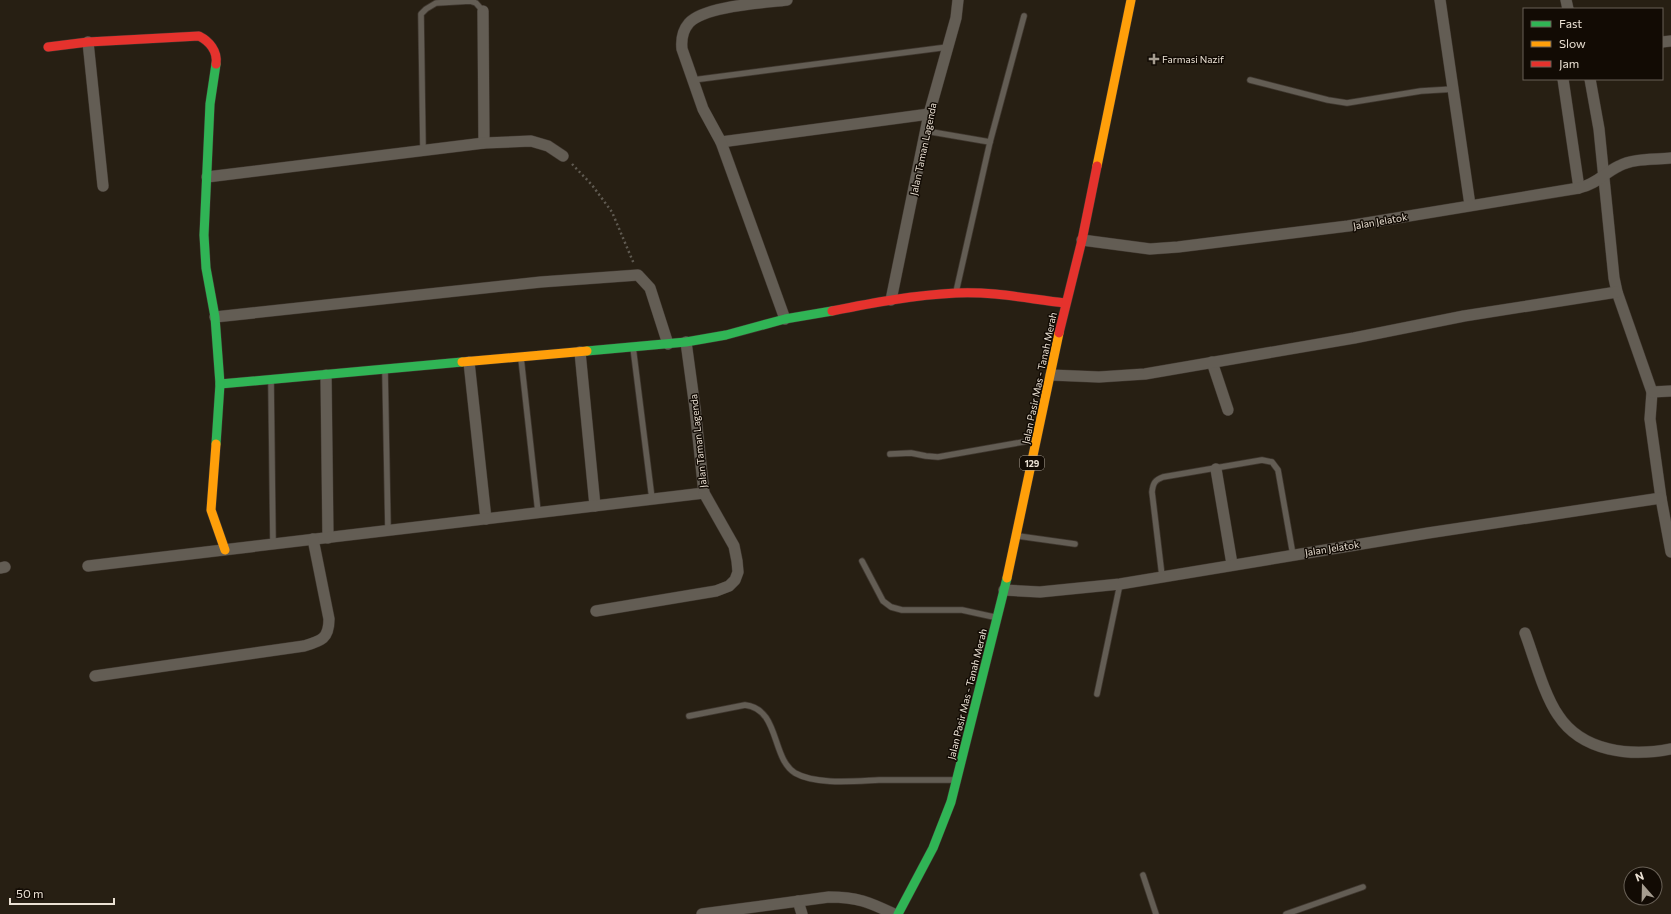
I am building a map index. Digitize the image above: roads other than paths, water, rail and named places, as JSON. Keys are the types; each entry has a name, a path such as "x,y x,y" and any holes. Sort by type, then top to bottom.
{"street":[{"path":"785,319 721,142 703,109 682,49 681,39 689,22 721,4 786,0"},
{"name":"Jalan Taman Lagenda","path":"891,300 929,114 956,18 958,0"},
{"name":"Jalan Pasir Mas - Tanah Merah","path":"898,914 933,848 951,802 957,780 1004,590 1065,304 1082,240 1131,0"},
{"path":"1440,0 1470,205"},
{"path":"483,11 484,143"},
{"path":"48,47 88,42 199,36 208,40 214,50 216,60 210,104 204,235 206,268 215,317 220,384 211,510 225,550"},
{"path":"88,42 103,186"},
{"path":"1563,80 1579,188"},
{"path":"1590,80 1599,129 1614,278 1617,292 1652,392 1650,419 1661,498 1671,552"},
{"path":"721,142 929,114"},
{"path":"207,177 484,143 531,142 548,146 563,156"},
{"name":"Jalan Jelatok","path":"1082,240 1150,249 1178,248 1348,226 1589,186 1619,166 1630,162 1671,158"},
{"path":"215,317 541,282 638,275 650,288 668,344"},
{"path":"1051,375 1099,377 1130,375 1354,338 1464,316 1617,292"},
{"path":"220,384 686,342 726,336 785,319 891,300 956,293 986,294 1065,304"},
{"name":"Jalan Taman Lagenda","path":"596,611 716,591 729,586 735,580 738,572 734,546 704,493 686,342"},
{"path":"580,352 595,506"},
{"path":"469,362 486,519"},
{"path":"1212,362 1228,410"},
{"path":"326,375 328,538"},
{"path":"1652,392 1671,390"},
{"path":"1216,469 1232,564"},
{"path":"88,566 704,493"},
{"name":"Jalan Jelatok","path":"1004,590 1040,592 1120,584 1232,564 1661,498"},
{"path":"95,676 304,646 318,642 326,637 329,629 329,619 313,539"},
{"path":"1525,633 1550,702 1569,729 1582,739 1610,751 1657,752 1671,749"},
{"path":"702,914 829,897 849,897 869,903 894,914"},
{"path":"798,901 802,914"}],"lane":[{"path":"423,150 421,14 436,3 470,1 476,3 483,11"},
{"path":"956,293 990,142 1024,16"},
{"path":"693,80 948,47"},
{"path":"1250,80 1328,100 1347,103 1421,91 1454,89"},
{"path":"926,130 990,142"},
{"path":"633,347 652,499"},
{"path":"521,357 538,512"},
{"path":"385,370 388,530"},
{"path":"271,380 273,544"},
{"path":"890,454 911,453 938,457 1037,439"},
{"path":"1162,576 1152,492 1153,485 1156,480 1262,460 1272,462 1278,470 1293,555"},
{"path":"1016,536 1075,544"},
{"path":"862,561 883,601 891,608 902,610 962,610 997,617"},
{"path":"1097,694 1120,584"},
{"path":"689,716 745,706 754,706 760,710 769,723 787,766 797,774 811,779 836,781 957,780"},
{"path":"1143,875 1156,914"},
{"path":"1286,914 1363,887"}],"place":[{"name":"Farmasi Nazif","path":"1154,59"}]}
